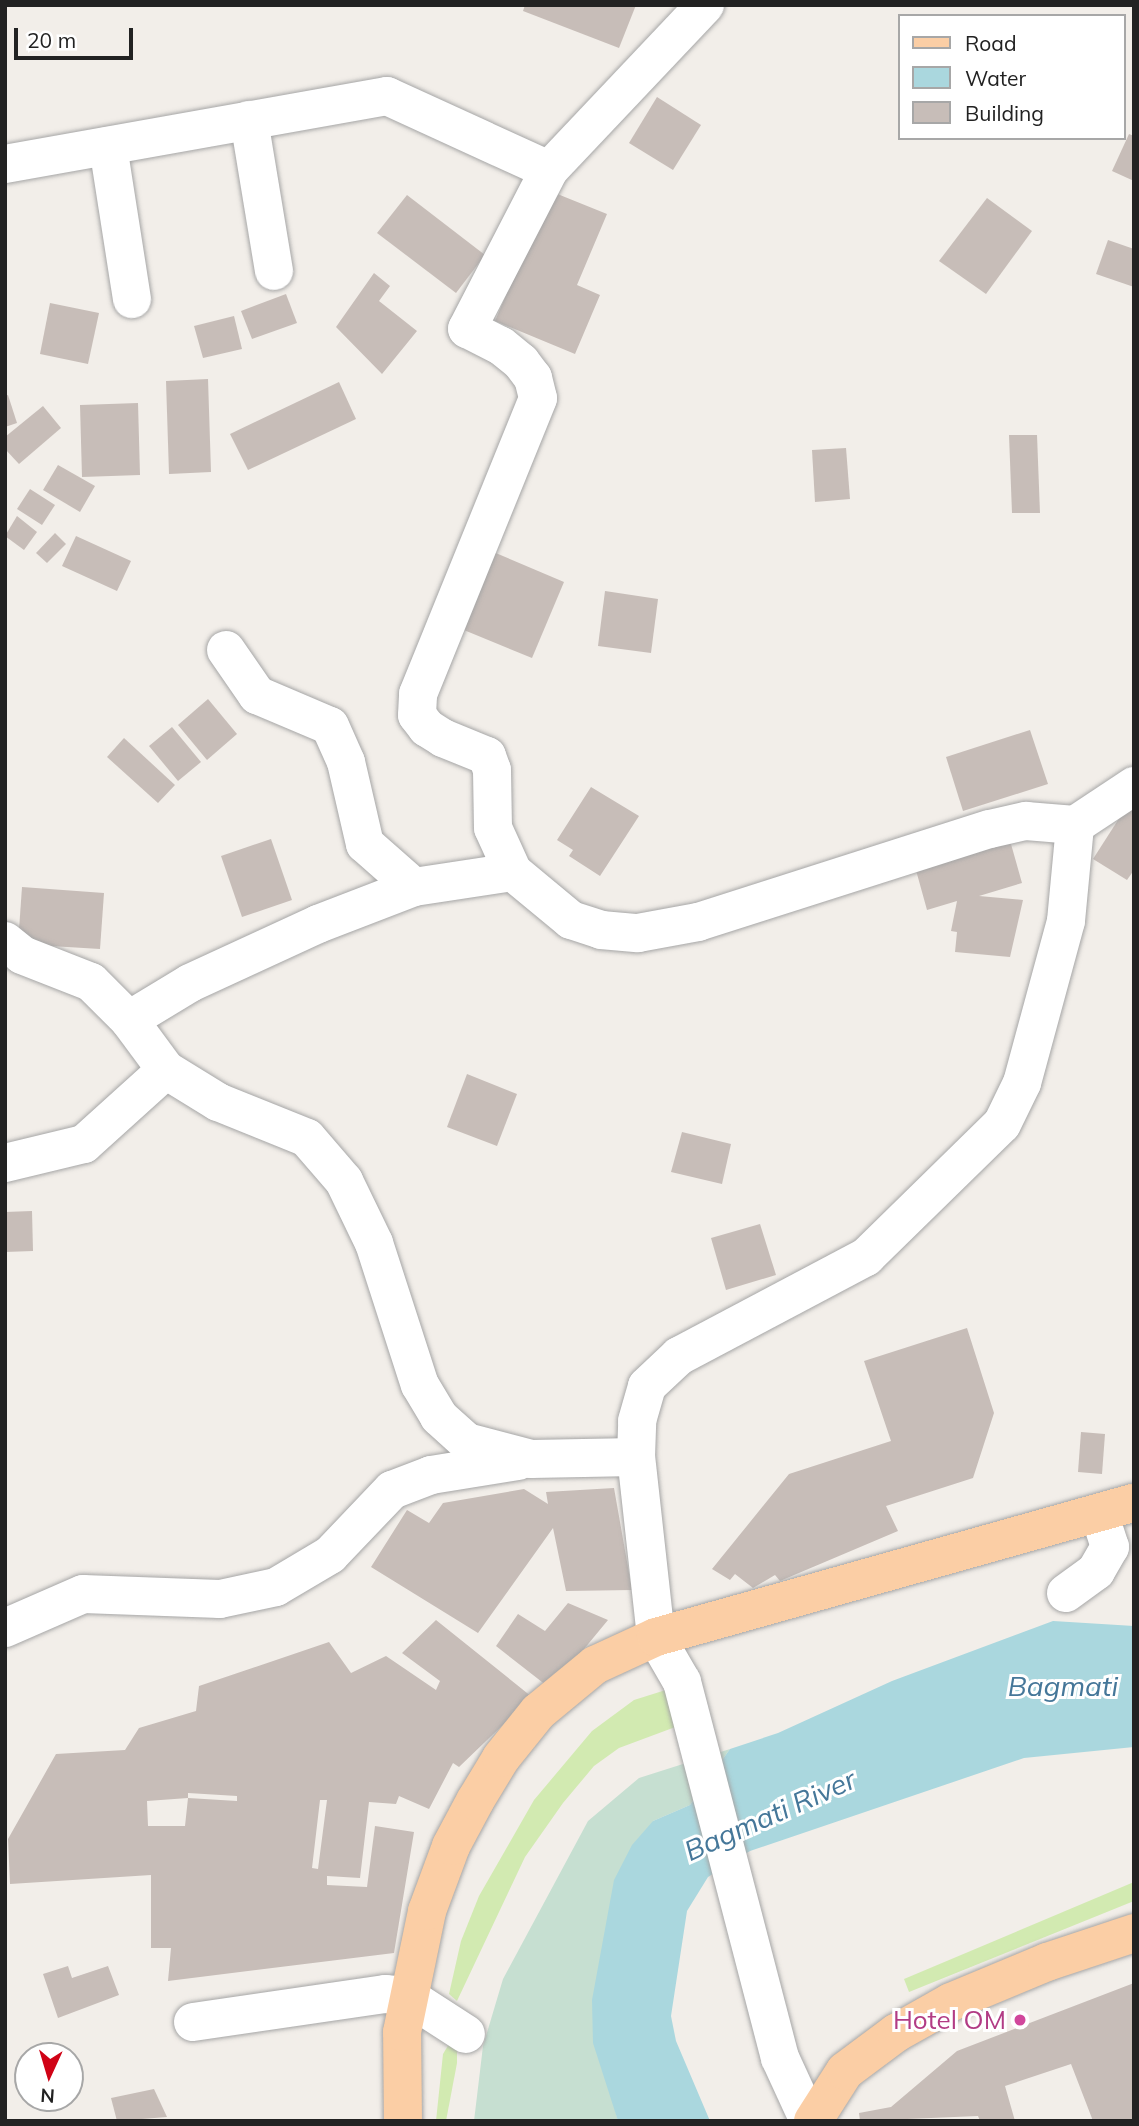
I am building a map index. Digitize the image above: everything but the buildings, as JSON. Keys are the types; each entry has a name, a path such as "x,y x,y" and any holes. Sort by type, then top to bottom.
{"main road":[{"path":"402,2121 404,2014 427,1911 451,1846 501,1758 538,1712 595,1665 656,1637 1116,1508"},
{"path":"811,2121 845,2071 896,2033 951,2002 1035,1967 1134,1933"}],"street":[{"path":"705,5 549,170 467,329 501,346 533,378 538,398 534,416 418,694 417,715 427,728 487,756 492,770 493,828 513,872 572,920 601,930 638,933 698,922 990,829 1026,821 1076,825 1134,786"},
{"path":"5,164 387,96 549,170"},
{"path":"249,120 274,271"},
{"path":"108,146 132,299"},
{"path":"226,650 257,695 330,726 346,762 365,844 414,887"},
{"path":"811,2121 780,2057 682,1682 656,1637 636,1457 637,1421 647,1386 679,1356 866,1256 1002,1124 1022,1083 1066,921 1076,825"},
{"path":"129,1020 201,978 318,924 414,887 513,872"},
{"path":"5,941 22,956 91,982 129,1020 166,1070 218,1102 307,1138 344,1181 374,1243 420,1385 439,1417 467,1442 531,1460"},
{"path":"5,1163 84,1144 166,1070"},
{"path":"5,1628 83,1594 220,1599 276,1587 330,1555 393,1490 431,1475 531,1460 636,1457"},
{"path":"1066,1593 1096,1571 1110,1548 1116,1508"},
{"path":"193,2022 385,1994 404,2014 466,2034"}],"green space":[{"path":"669,1689 678,1726 619,1748 594,1766 563,1803 525,1857 457,2001 449,1994 461,1941 479,1896 534,1800 592,1731 634,1700"},
{"path":"730,1749 690,1805 653,1821 611,2094 618,2121 474,2121 483,2046 503,1979 588,1821 639,1778"},
{"path":"1134,1882 1134,1901 909,1992 904,1979"},
{"path":"449,2044 457,2049 457,2063 446,2121 436,2121 443,2054"}],"water":[{"name":"Bagmati","path":"1053,1621 1134,1626 1134,1747 1024,1758 750,1851 708,1877 687,1911 671,2016 676,2041 710,2121 618,2121 593,2043 592,2000 614,1880 632,1845 653,1821 690,1805 730,1749 778,1733 892,1681"}],"place":[{"name":"Hotel OM","path":"1020,2020"}],"water label":[{"name":"Bagmati River","path":"770,1815"}]}
